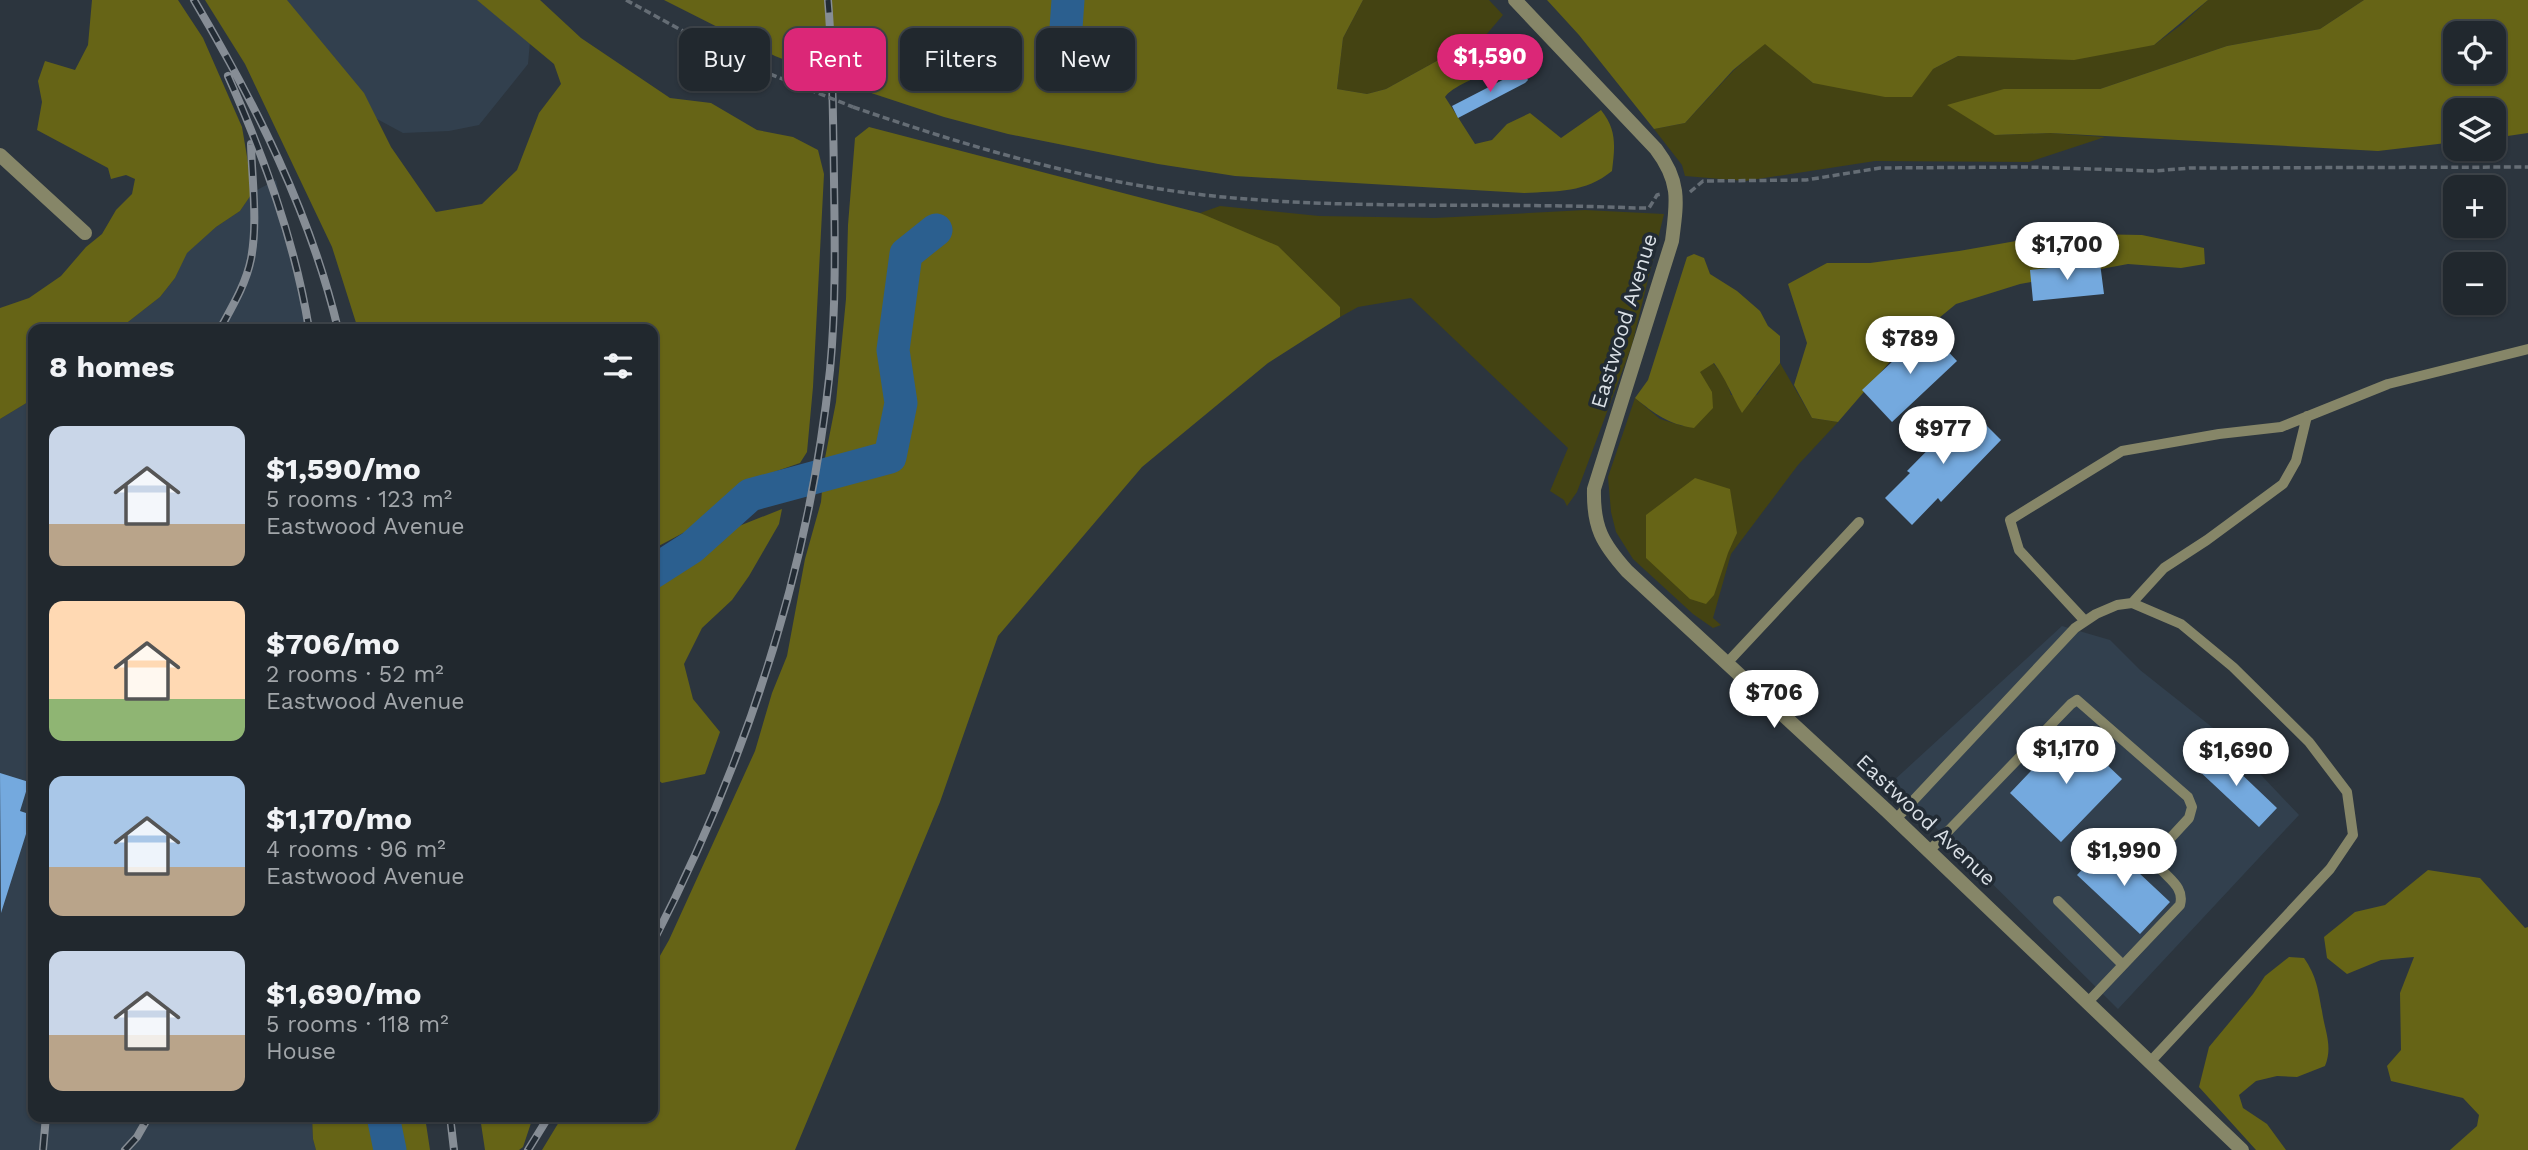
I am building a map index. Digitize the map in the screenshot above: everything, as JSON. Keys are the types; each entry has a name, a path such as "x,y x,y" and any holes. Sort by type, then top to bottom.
{"street":[{"name":"Eastwood Avenue","path":"1515,0 1656,149 1673,174 1677,202 1672,241 1594,489 1594,508 1600,535 1627,571 1929,851 2242,1150"},
{"path":"0,155 85,233"}],"lane":[{"path":"2085,621 2019,550 2010,520 2122,452 2219,434 2281,427 2388,384 2528,349"},
{"path":"2132,603 2164,568 2283,484 2296,461 2306,416"},
{"path":"1727,663 1859,522"},
{"path":"1896,820 2075,628 2117,605 2132,603 2181,624 2233,667 2291,723 2327,764 2347,792 2353,835 2321,879 2150,1062"},
{"path":"1929,851 2077,700 2188,797 2192,807 2189,818 2153,857 2156,865 2179,888 2182,896 2180,905 2088,1002"},
{"path":"2058,901 2123,965"}],"path":[{"path":"626,0 715,49 770,74 916,129 1095,176 1220,197 1363,205 1634,208 1652,206 1657,195 1693,192 1703,181 1807,180 1880,168 2027,167 2154,171 2190,168 2528,167"}],"shaded area":[{"path":"92,0 178,0 203,38 242,127 253,192 240,211 216,227 187,253 175,278 160,297 125,324 28,324 28,402 0,419 0,308 29,298 61,276 86,247 102,234 116,210 132,194 135,179 126,175 111,179 108,168 37,130 42,102 38,81 45,61 75,70 88,45"},
{"path":"205,0 287,0 364,93 391,147 436,212 482,204 517,170 539,113 561,84 554,64 477,0 540,0 581,38 670,98 711,103 757,130 793,137 818,150 824,174 813,387 807,452 800,463 768,474 748,485 700,524 658,546 658,324 356,324 332,247 245,64"},
{"path":"277,0 519,0 532,19 528,64 479,125 449,131 403,133 353,106"},
{"path":"664,0 1363,0 1343,38 1337,89 1367,94 1386,89 1462,47 1480,42 1488,49 1492,69 1459,86 1445,97 1475,144 1492,140 1507,124 1530,113 1561,138 1601,110 1610,124 1614,139 1612,171 1581,187 1524,193 1235,176 1158,164 1008,134 944,117 865,91 886,91 886,28 784,28 784,60 770,53 770,28 720,28"},
{"path":"1363,0 1489,0 1503,15 1480,42 1462,47 1386,89 1367,94 1337,89 1343,38"},
{"path":"1547,0 2208,0 2154,45 2074,60 1958,56 1933,69 1912,97 1885,97 1813,83 1765,44 1733,70 1685,123 1654,129 1579,35"},
{"path":"2208,0 2364,0 2320,29 2227,46 2100,89 2004,89 1995,135 2050,133 2105,137 2029,162 1875,161 1745,181 1685,176 1682,165 1654,129 1685,123 1734,70 1765,43 1813,83 1933,69 1958,56 2154,45"},
{"path":"2364,0 2528,0 2528,133 2506,136 2506,98 2443,98 2443,143 2378,151 2050,133 1995,135 1947,105 2004,89 2100,89 2227,46 2320,29"},
{"path":"869,127 1200,213 1278,246 1340,307 1340,317 1268,363 1142,467 998,636 940,802 795,1150 542,1150 559,1122 658,1122 658,959 755,751 772,693 787,656 805,559 821,502 825,458 836,402 846,299 848,225 855,138"},
{"path":"276,180 307,324 125,324 160,297 175,278 186,253 216,227 240,211 253,192"},
{"path":"1220,206 1319,216 1435,218 1585,210 1664,214 1632,345 1577,492 1567,506 1564,500 1550,491 1568,448 1411,298 1358,307 1340,317 1340,307 1200,213"},
{"path":"2086,234 2142,235 2204,248 2205,264 2181,268 2128,264 2020,284 1956,304 1900,350 1838,422 1812,418 1794,385 1807,343 1788,284 1827,263 1870,263 2016,241"},
{"path":"1694,254 1704,258 1710,274 1737,291 1760,311 1768,326 1780,336 1780,363 1742,413 1714,363 1700,372 1712,392 1713,408 1694,428 1662,418 1635,398 1648,380 1687,257"},
{"path":"1713,363 1726,379 1731,395 1757,395 1780,363 1812,418 1838,422 1798,465 1731,554 1713,618 1721,625 1713,628 1693,614 1633,559 1616,532 1608,477 1635,398 1660,419 1683,426 1711,392 1699,372"},
{"path":"28,402 28,1122 312,1122 316,1150 0,1150 0,419"},
{"path":"1695,478 1730,489 1737,533 1714,595 1706,604 1690,599 1646,558 1646,515"},
{"path":"782,509 779,524 749,576 732,600 702,628 684,664 693,699 720,732 705,774 662,783 658,780 658,586 739,526"},
{"path":"2062,626 2110,640 2140,670 2227,739 2299,815 2118,1009 1891,783"},
{"path":"2428,870 2480,878 2525,928 2528,927 2528,1150 2450,1150 2477,1126 2479,1115 2463,1098 2391,1081 2387,1066 2401,1050 2400,993 2414,957 2381,960 2347,974 2327,958 2324,937 2355,912 2385,905"},
{"path":"2289,957 2304,958 2314,978 2328,1039 2327,1059 2325,1066 2297,1077 2277,1076 2256,1081 2239,1095 2243,1108 2267,1124 2286,1150 2256,1150 2199,1087 2209,1047 2265,976"},
{"path":"312,1122 426,1122 430,1150 316,1150"},
{"path":"481,1122 531,1122 523,1147 519,1150 485,1150"}],"building":[{"path":"1518,72 1519,75 1524,72 1528,80 1525,83 1458,118 1452,106"},
{"path":"2100,263 2104,294 2033,301 2030,270"},
{"path":"1927,329 1957,361 1892,422 1862,390"},
{"path":"1969,408 2001,440 1941,502 1938,498 1912,525 1885,498 1910,473 1907,471"},
{"path":"2070,730 2122,779 2061,842 2010,793"},
{"path":"2214,748 2277,808 2259,827 2196,768"},
{"path":"0,773 28,782 20,811 28,814 28,828 1,913"},
{"path":"2107,843 2170,902 2140,934 2077,875"}],"waterway":[{"path":"1066,28 1068,0"},
{"path":"658,569 692,547 750,495 890,457 901,403 893,350 906,254 936,230"},
{"path":"384,1122 390,1150"}],"railway":[{"path":"194,0 238,78 278,159 312,243 337,324"},
{"path":"658,932 717,806 768,664 789,592 820,445 830,370 835,251 828,0"},
{"path":"228,76 277,200 296,264 308,324"},
{"path":"223,324 242,286 251,259 254,216 251,144"},
{"path":"43,1150 45,1122"},
{"path":"125,1150 146,1122"},
{"path":"451,1122 454,1150"},
{"path":"528,1150 545,1122"}]}
